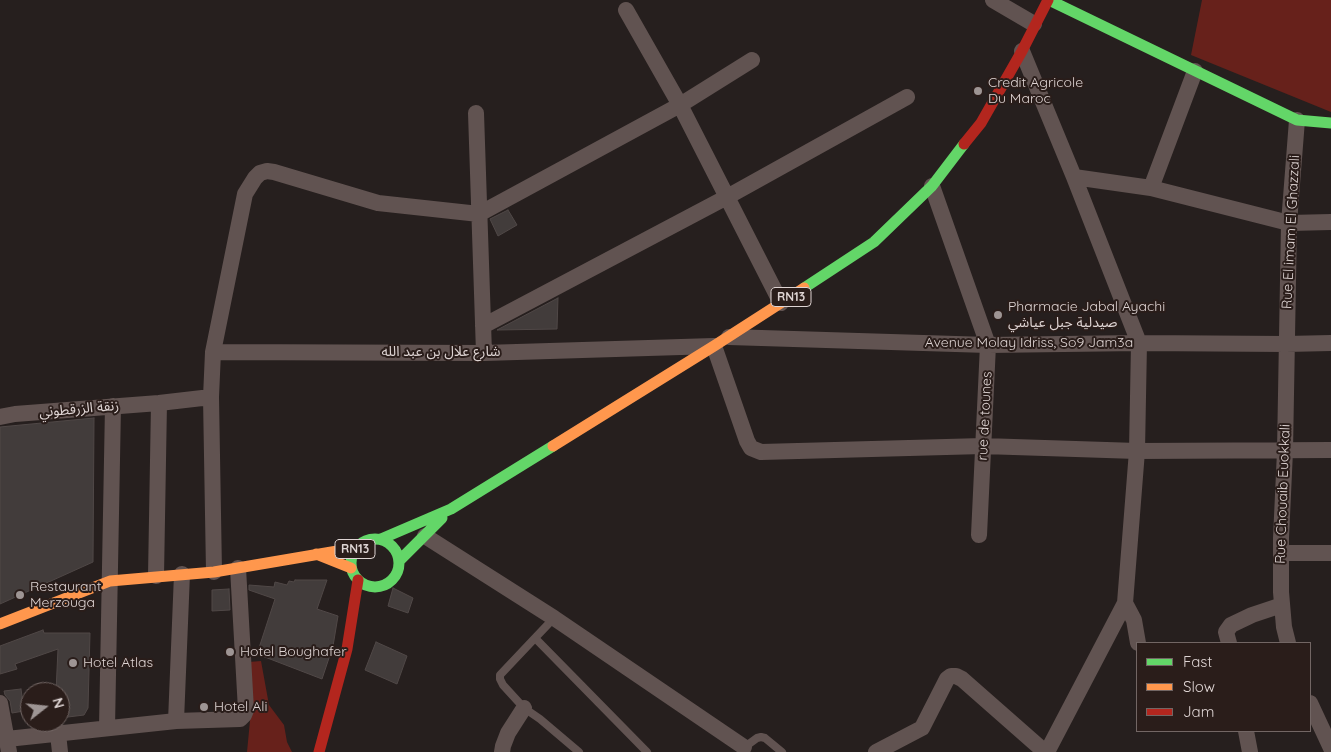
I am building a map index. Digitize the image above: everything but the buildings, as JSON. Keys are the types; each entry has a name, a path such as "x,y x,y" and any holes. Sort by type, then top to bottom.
{"main road":[{"name":"RN13","path":"381,539 451,509 782,303 874,242 932,186 982,123 1048,0"},
{"path":"1048,0 1297,120 1331,123"},
{"name":"RN13","path":"399,561 451,509"},
{"name":"RN13","path":"358,580 351,568 350,561 356,548 361,543 374,538 388,542 397,554 399,561 398,569 389,583 382,586 373,602"},
{"path":"0,624 110,581 214,572 356,548"},
{"path":"316,554 351,568"},
{"path":"319,752 347,648 358,580 365,585 373,587 382,586"},
{"path":"347,648 364,617"}],"street":[{"path":"993,0 1034,24"},
{"path":"626,10 680,105 782,303"},
{"path":"876,752 922,728 947,679 951,676 956,676 962,679 1046,752 1125,603 1136,451 1139,342 1022,51"},
{"path":"214,572 211,397 213,352 245,194 260,173 274,172 378,203 479,214 680,105 752,60"},
{"path":"1151,188 1195,71"},
{"path":"483,326 727,197 907,97"},
{"path":"476,112 484,353"},
{"name":"Rue El imam El Ghazzali","path":"1286,344 1289,222 1297,120"},
{"path":"1074,177 1151,188 1289,222 1331,222"},
{"name":"rue de tounes","path":"932,186 988,345 979,536"},
{"path":"720,341 747,441 751,448 761,452 983,446 1136,451 1331,450"},
{"name":"Avenue Molay Idriss, So9 Jam3a","path":"720,341 988,345 1139,342 1331,343"},
{"name":"شارع علال بن عبد الله","path":"213,352 484,353 720,341"},
{"name":"Rue Chouaib Euokkali","path":"1286,344 1281,592 1284,627 1288,642"},
{"name":"زنقة الزرقطوني","path":"0,417 15,414 211,397"},
{"path":"156,576 159,403"},
{"path":"107,728 114,406"},
{"path":"425,536 554,618 742,750"},
{"path":"1281,553 1331,553"},
{"path":"1,708 8,746 58,734 107,728 176,721 240,719 244,716 246,710 238,568"},
{"path":"176,721 182,574"},
{"path":"1125,603 1134,620 1138,642"},
{"path":"1228,642 1226,632 1231,625 1252,615 1282,605"},
{"path":"1311,704 1331,748"},
{"path":"502,752 508,733 524,708"},
{"path":"1246,732 1250,752"},
{"path":"58,734 60,752"}],"lane":[{"path":"554,618 500,675 500,679 503,685 524,708 579,752"},
{"path":"535,638 647,752"},
{"path":"742,750 756,738 761,737 765,738 782,752"}],"shaded area":[{"path":"1202,0 1331,0 1331,112 1191,55"},
{"path":"261,661 269,705 284,725 287,742 292,752 247,752 252,700 249,662"}],"traffic: fast":[{"path":"1049,0 1297,120 1331,123"},
{"path":"804,288 874,242 932,186 964,144"},
{"path":"381,539 451,509 553,446"},
{"path":"399,561 442,518"},
{"path":"370,539 380,539 392,546 399,558 399,563 399,568 392,580 380,587 370,587 362,583 355,576 351,568 351,558 355,550 362,543 370,539"}],"traffic: slow":[{"path":"553,446 804,288"},
{"path":"0,624 110,581 214,572 355,548"},
{"path":"316,554 351,568"}],"traffic: jam":[{"path":"964,144 981,123 1022,51 1048,0"},
{"path":"319,752 347,649 358,580"}],"place":[{"name":"Credit Agricole Du Maroc","path":"978,91"},
{"name":"Pharmacie Jabal Ayachi صيدلية جبل عياشي","path":"998,315"},
{"name":"Restaurant Merzouga","path":"20,595"},
{"name":"Hotel Boughafer","path":"230,652"},
{"name":"Hotel Atlas","path":"73,663"},
{"name":"Hotel Ali","path":"204,707"}]}
